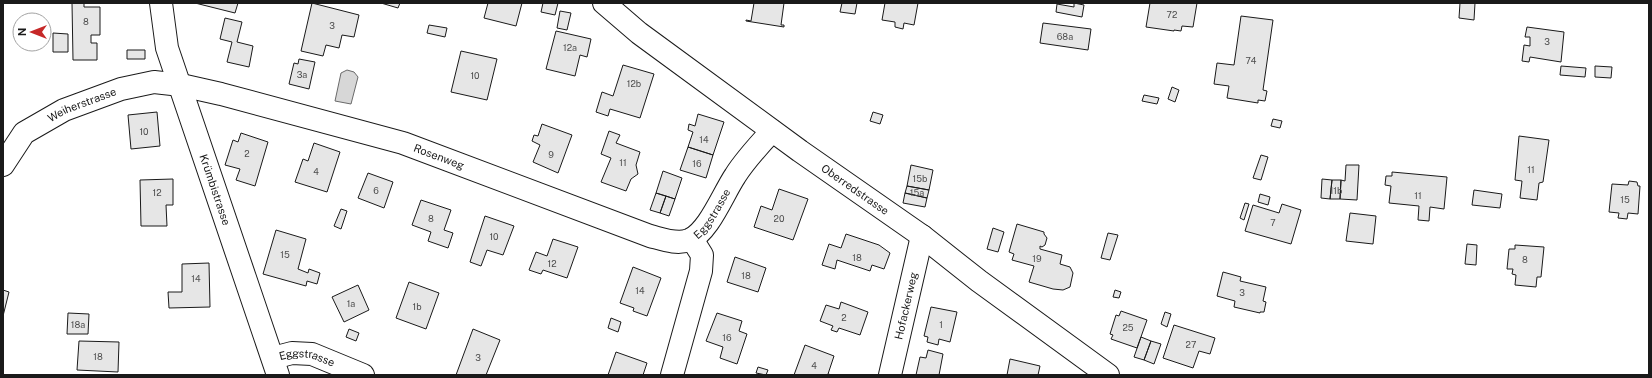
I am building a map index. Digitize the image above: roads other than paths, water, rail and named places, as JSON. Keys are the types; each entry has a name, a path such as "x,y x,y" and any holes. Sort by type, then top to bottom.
{"street":[{"name":"Krümbistrasse","path":"161,3 167,48 275,367"},
{"name":"Oberredstrasse","path":"604,3 639,33 772,131 922,236 979,281 1108,375"},
{"name":"Weiherstrasse","path":"3,165 24,133 64,110 121,89 154,82 180,85"},
{"name":"Rosenweg","path":"180,85 222,94 404,143 650,236 677,242 684,242 692,239"},
{"name":"Eggstrasse","path":"672,375 701,271 702,256 692,239 706,228 735,175 772,131"},
{"name":"Hofackerweg","path":"890,375 922,236"},
{"name":"Eggstrasse","path":"275,367 292,353 312,354 363,375"}]}
